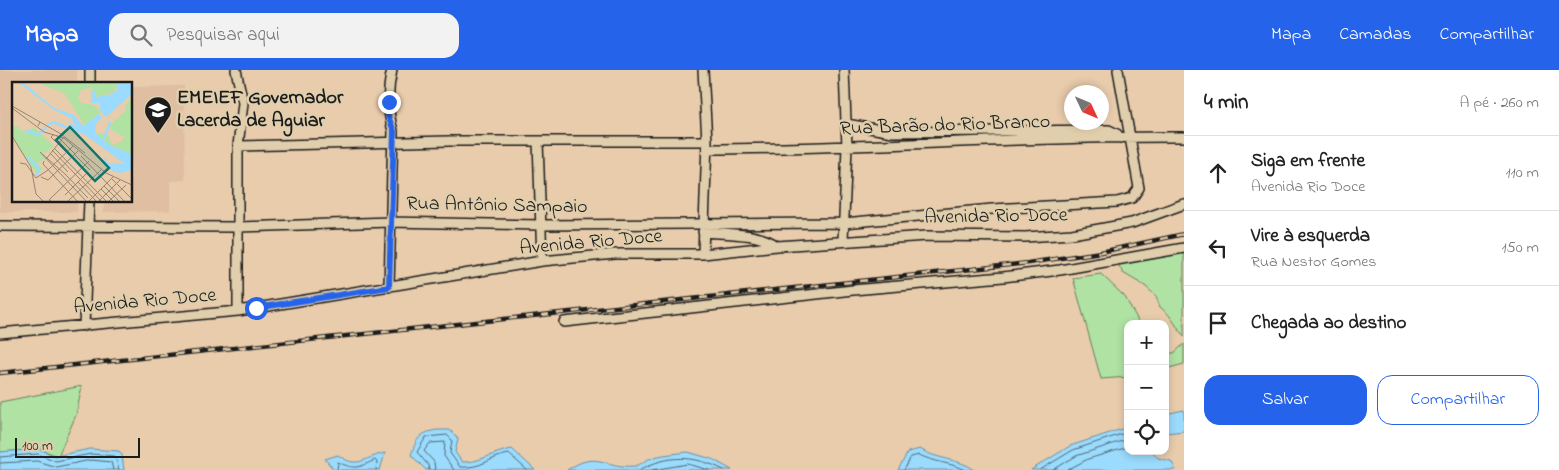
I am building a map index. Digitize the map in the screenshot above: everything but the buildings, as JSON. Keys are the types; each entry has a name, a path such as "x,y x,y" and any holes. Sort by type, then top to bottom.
{"street":[{"path":"236,70 243,103 238,146 238,311"},
{"path":"389,287 393,143 388,89 392,70"},
{"path":"703,70 707,145 703,254"},
{"path":"844,70 847,147 844,240"},
{"path":"1118,70 1131,137"},
{"path":"846,124 893,132 1109,130 1120,138"},
{"name":"Rua Antônio Sampaio","path":"0,226 237,227 390,222 703,227 844,223 992,209 1094,204 1124,200 1134,196 1138,188 1131,137"},
{"name":"Rua Barão do Rio Branco","path":"538,141 847,147 1017,138 1184,138"},
{"path":"238,146 538,141 542,261"},
{"path":"84,326 88,202"},
{"name":"Avenida Rio Doce","path":"0,334 238,311 542,261 615,254 703,254 844,240 927,236 1024,237 1080,233 1132,223 1184,204"},
{"path":"703,227 770,241 777,246"},
{"path":"564,322 853,290 1003,277 1060,270 1184,248"}],"shaded area":[{"path":"0,70 77,70 77,82 12,82 12,202 77,202 77,212 0,212"},
{"name":"EMEIEF Governador Lacerda de Aguiar","path":"184,86 185,180 170,181 170,211 104,212 104,202 132,202 132,87"}],"green space":[{"path":"1184,245 1184,337 1169,315 1160,307 1156,296 1145,286 1123,273 1116,261"},
{"path":"1101,274 1125,297 1138,320 1124,320 1124,377 1101,379 1073,278"},
{"path":"1184,344 1184,364 1169,368 1169,353 1174,353"},
{"path":"82,386 76,415 58,456 39,449 0,452 0,402"}],"water":[{"path":"1184,410 1184,431 1169,433 1169,413"},
{"path":"1124,428 1124,455 1155,455 1158,458 1171,461 1176,470 1031,470 1070,446"},
{"path":"437,430 450,430 458,439 455,452 462,462 475,461 512,449 535,470 426,470 411,455 419,437"},
{"path":"39,449 55,456 90,449 119,451 122,455 124,470 0,470 0,452"},
{"path":"920,449 933,455 962,463 975,470 898,470 908,452"},
{"path":"688,452 712,459 732,470 567,470 586,461 594,460 616,465 635,466 658,456"},
{"path":"385,453 380,470 334,470 325,459 338,455 351,462 356,462"}],"railway":[{"path":"0,373 1028,263 1101,252 1184,234"}],"place":[{"name":"EMEIEF Governador Lacerda de Aguiar","path":"158,134"}],"route":[{"path":"256,308 389,287 394,131 388,116 389,102"}]}
